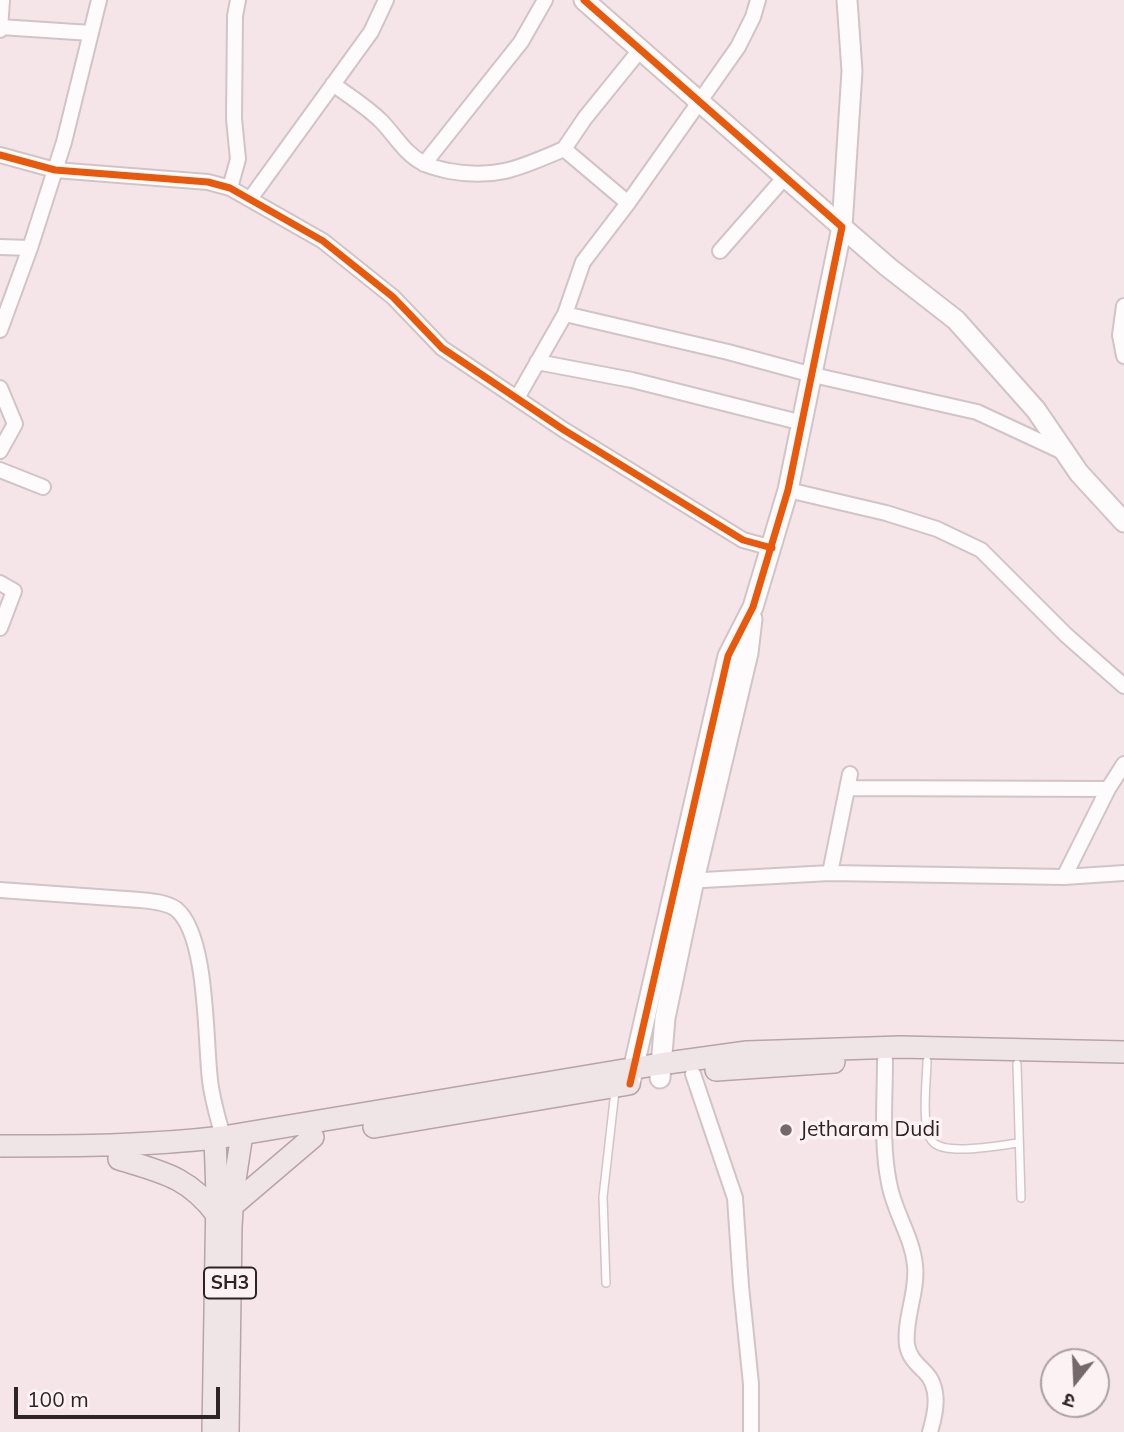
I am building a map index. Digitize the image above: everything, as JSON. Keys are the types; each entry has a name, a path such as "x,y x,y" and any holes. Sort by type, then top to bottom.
{"main road":[{"path":"0,1146 120,1146 313,1137 626,1079 747,1052 900,1047 1124,1052"},
{"path":"660,1071 693,1074 741,1067 885,1060 1124,1066"},
{"path":"0,1160 171,1156 227,1141 626,1079"},
{"path":"119,1159 186,1183 224,1211 313,1137"},
{"name":"SH3","path":"213,1432 227,1141"},
{"name":"SH3","path":"224,1211 228,1432"}],"street":[{"path":"2,0 0,28 91,33"},
{"path":"0,330 55,170 99,0"},
{"path":"230,188 238,159 234,119 235,16 238,0"},
{"path":"250,199 371,32 386,0"},
{"path":"424,164 522,42 545,0"},
{"path":"584,0 784,178 888,267 956,320 1036,411 1079,473 1124,522"},
{"path":"517,398 565,314 583,262 664,155 738,47 758,0"},
{"path":"626,1079 685,881 748,653 753,607 788,490 813,375 842,227 852,71 846,0"},
{"path":"334,84 381,121 405,150 424,164 467,174 497,174 525,166 564,149 585,118 640,50"},
{"path":"564,149 628,203"},
{"path":"0,155 55,170 208,182 230,188 323,241 393,297 442,348 517,398 743,540 772,548"},
{"path":"720,251 784,178"},
{"path":"0,247 30,248"},
{"path":"1124,306 1120,335 1124,356"},
{"path":"565,314 977,412 1064,452"},
{"path":"537,362 645,383 803,423"},
{"path":"0,388 15,424 0,451"},
{"path":"0,470 43,487"},
{"path":"788,490 886,513 937,529 981,550 1066,635 1124,686"},
{"path":"0,583 14,591 0,628"},
{"path":"1064,877 1108,789 1124,764"},
{"path":"830,873 849,781 1108,789"},
{"path":"685,881 830,873 1064,877 1124,873"},
{"path":"660,1071 685,881"},
{"path":"0,890 159,902 175,909 188,923 202,976 210,1082 227,1141"},
{"path":"885,1060 887,1170 894,1205 913,1252 915,1268 908,1323 908,1348 911,1358 927,1373 933,1384 935,1416 930,1432"},
{"path":"693,1074 735,1198 751,1384 751,1432"}],"lane":[{"path":"927,1060 926,1117 932,1142 948,1149 1019,1143"},
{"path":"1017,1064 1021,1198"},
{"path":"607,1283 603,1197 626,1079"}],"cycle path":[{"path":"584,0 842,227 788,490 753,607 728,656 630,1084"},
{"path":"0,155 55,170 208,182 230,188 323,241 393,297 442,348 564,430 743,540 772,548"}],"place":[{"name":"Jetharam Dudi","path":"786,1130"}]}
